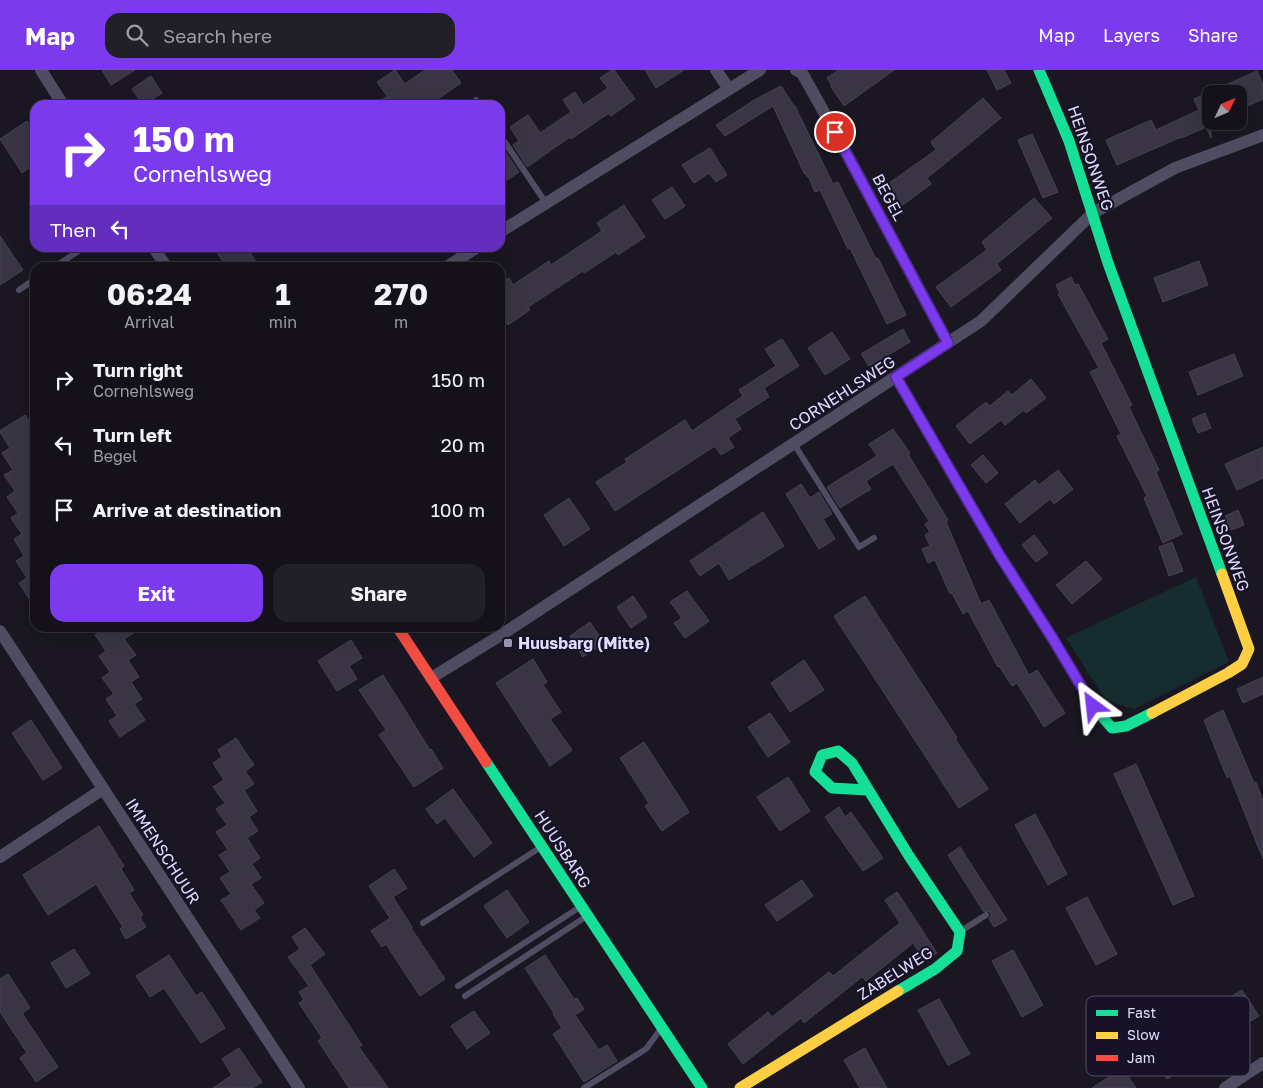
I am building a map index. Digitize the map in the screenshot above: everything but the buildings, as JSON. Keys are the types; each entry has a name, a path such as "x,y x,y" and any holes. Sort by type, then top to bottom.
{"street":[{"path":"41,70 60,100"},
{"path":"716,70 728,89"},
{"path":"505,229 760,70"},
{"name":"BEGEL","path":"796,70 802,73 835,132 948,343"},
{"name":"HEINSONWEG","path":"896,377 1000,556 1093,706 1112,728 1126,726 1228,674 1242,664 1249,649 1108,263 1093,212 1054,104 1039,70"},
{"name":"CORNEHLSWEG","path":"505,632 981,320 1093,212 1175,168 1263,135"},
{"path":"453,262 467,252"},
{"name":"IMMENSCHUUR","path":"0,631 297,1087"},
{"name":"HUUSBARG","path":"401,632 702,1088"},
{"name":"CORNEHLSWEG","path":"432,678 504,632"},
{"path":"867,790 832,788 815,772 822,755 838,751 852,763 867,790 960,932"},
{"path":"0,857 103,789"},
{"name":"ZABELWEG","path":"740,1088 934,969 957,952 960,932"},
{"path":"1250,1071 1263,1063"},
{"path":"1224,1088 1243,1076"}],"lane":[{"path":"505,142 546,203"},
{"path":"61,262 77,252"},
{"path":"19,290 30,282"},
{"path":"794,444 859,547 874,538"},
{"path":"424,923 542,846"},
{"path":"458,986 584,911"},
{"path":"465,996 584,911"},
{"path":"960,932 986,915"},
{"path":"584,1088 646,1049 662,1027"}],"green space":[{"path":"1196,577 1229,662 1134,709 1106,701 1066,638"}],"traffic: fast":[{"path":"1039,70 1069,141 1108,263 1222,574"},
{"path":"955,479 1000,556 1093,706 1112,728 1126,726 1152,713"},
{"path":"867,790 832,788 815,772 822,755 838,751 852,763 909,856 960,932 957,951 935,969 898,991"},
{"path":"486,762 702,1088"}],"traffic: slow":[{"path":"1152,713 1242,664 1249,649 1222,574"},
{"path":"740,1088 898,991"}],"traffic: jam":[{"path":"896,377 955,479"},
{"path":"401,632 486,762"}],"place":[{"name":"Huusbarg (Mitte)","path":"508,643"}],"route":[{"path":"835,132 948,343 896,377 1000,556 1093,706"}]}
